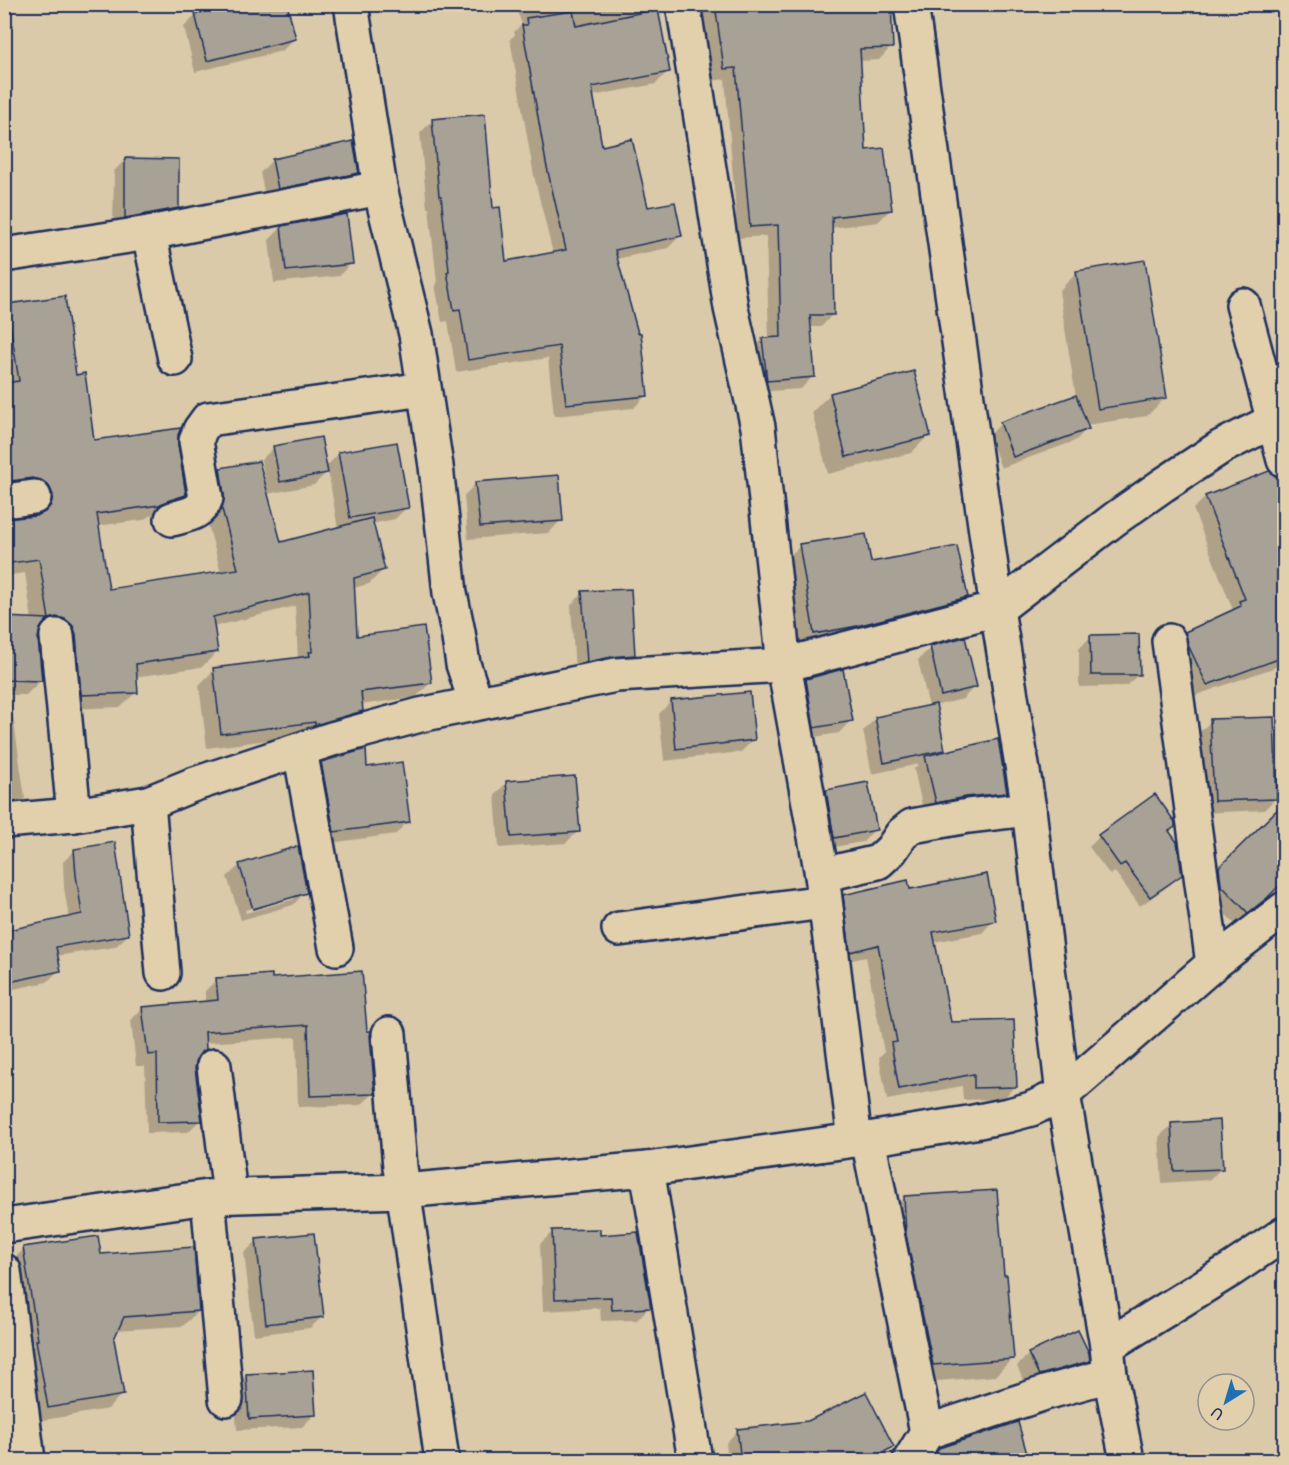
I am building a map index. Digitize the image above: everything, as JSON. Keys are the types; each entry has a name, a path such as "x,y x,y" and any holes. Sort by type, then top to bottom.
{"street":[{"path":"351,4 380,188 416,334 436,466 450,593 463,664 476,704"},
{"path":"683,4 731,308 758,427 784,665 823,889 862,1140 927,1432"},
{"path":"911,4 997,609 1029,809 1063,1094 1127,1461"},
{"path":"4,255 149,233 380,188"},
{"path":"149,233 175,359"},
{"path":"1244,305 1284,460"},
{"path":"172,519 193,513 204,505 206,498 196,441 208,419 424,389"},
{"path":"4,821 74,815 148,803 192,784 420,715 615,675 784,665 997,609 1163,485 1221,447 1275,420"},
{"path":"57,636 74,815"},
{"path":"1169,641 1213,964"},
{"path":"300,750 336,948"},
{"path":"148,803 163,973"},
{"path":"619,929 823,889 878,862 912,826 968,816 1029,809"},
{"path":"4,1226 219,1196 403,1191 646,1169 862,1140 974,1122 1031,1109 1063,1094 1213,964 1284,909"},
{"path":"389,1034 400,1167 442,1461"},
{"path":"214,1066 226,1399"},
{"path":"646,1169 695,1461"},
{"path":"910,1461 927,1432 1045,1393 1109,1361 1232,1269 1284,1234"},
{"path":"4,1271 9,1345 28,1461"}],"building":[{"path":"233,4 287,4 296,39 207,61 195,14"},
{"path":"715,4 891,4 893,48 860,49 866,150 884,148 892,210 832,217 834,315 810,315 815,377 767,381 762,338 781,337 778,225 750,227 736,68 724,69"},
{"path":"658,9 670,72 592,87 602,146 632,139 648,207 675,202 682,236 615,250 638,333 641,333 648,396 566,404 559,346 468,360 460,309 454,310 447,272 449,271 432,119 485,114 493,208 500,207 506,261 566,250 546,163 522,25 527,25 526,18 573,11 576,26"},
{"path":"353,141 359,173 278,189 272,159"},
{"path":"125,158 179,159 179,208 125,218"},
{"path":"347,214 353,264 286,271 281,226"},
{"path":"1145,260 1167,398 1098,409 1076,271"},
{"path":"65,296 76,375 85,373 94,440 181,428 178,444 186,495 159,505 97,514 109,589 238,569 222,509 224,495 220,468 259,461 281,542 372,518 385,570 354,578 357,636 424,627 432,683 361,692 363,711 315,725 315,722 221,734 213,668 310,656 309,652 312,652 309,592 213,617 218,652 136,664 138,693 81,695 76,634 73,626 65,619 56,617 47,620 40,629 38,638 42,681 4,680 4,617 49,619 39,559 4,564 4,519 36,516 45,512 51,505 53,495 49,486 41,480 32,478 4,482 4,383 19,381 7,304"},
{"path":"914,371 931,436 846,457 830,393"},
{"path":"1076,395 1089,429 1013,457 1000,422"},
{"path":"321,437 328,473 280,482 273,446"},
{"path":"397,442 409,508 350,518 338,452"},
{"path":"1269,471 1279,478 1284,478 1284,657 1207,685 1189,647 1185,632 1241,606 1239,601 1245,599 1205,496"},
{"path":"559,475 563,521 480,527 475,482"},
{"path":"866,534 871,562 957,546 968,597 857,626 814,634 799,544"},
{"path":"631,589 635,655 587,662 582,591"},
{"path":"1139,634 1140,675 1091,675 1090,635"},
{"path":"965,637 977,687 941,696 930,646"},
{"path":"843,669 853,721 814,728 806,679"},
{"path":"750,692 755,740 676,749 671,700"},
{"path":"936,704 945,750 884,763 875,717"},
{"path":"1274,717 1277,799 1214,801 1210,719"},
{"path":"998,739 1007,793 936,803 925,756"},
{"path":"366,749 367,767 402,762 410,822 334,832 321,762"},
{"path":"575,776 580,832 511,837 506,781"},
{"path":"868,782 877,830 834,838 826,790"},
{"path":"1155,794 1175,822 1175,827 1169,831 1177,842 1182,875 1150,897 1125,863 1120,866 1098,835"},
{"path":"1284,803 1284,881 1248,913 1221,885 1219,867"},
{"path":"115,842 129,935 56,947 61,971 4,983 4,931 82,914 74,849"},
{"path":"298,846 307,893 253,909 239,864"},
{"path":"987,874 996,921 933,932 951,1022 1014,1020 1017,1087 974,1088 974,1074 899,1089 891,1043 897,1042 878,945 850,952 843,895 908,880 910,889"},
{"path":"362,971 367,1031 371,1031 375,1094 310,1096 308,1025 205,1032 206,1050 202,1051 197,1058 195,1068 202,1121 158,1122 157,1054 148,1055 142,1007 218,1000 216,978 272,974 272,978"},
{"path":"1220,1120 1223,1169 1174,1171 1171,1123"},
{"path":"997,1190 1014,1359 933,1365 906,1235 904,1196"},
{"path":"600,1229 600,1235 638,1232 651,1308 612,1310 611,1297 555,1299 552,1230"},
{"path":"314,1233 324,1317 266,1324 256,1239"},
{"path":"98,1236 101,1254 194,1247 199,1311 124,1317 114,1339 124,1395 48,1408 23,1247"},
{"path":"1078,1330 1089,1353 1090,1361 1039,1375 1028,1353"},
{"path":"313,1370 316,1415 249,1419 246,1374"},
{"path":"866,1392 894,1447 866,1461 741,1461 737,1429 808,1421"},
{"path":"1018,1422 1029,1461 932,1461 939,1448"}]}
